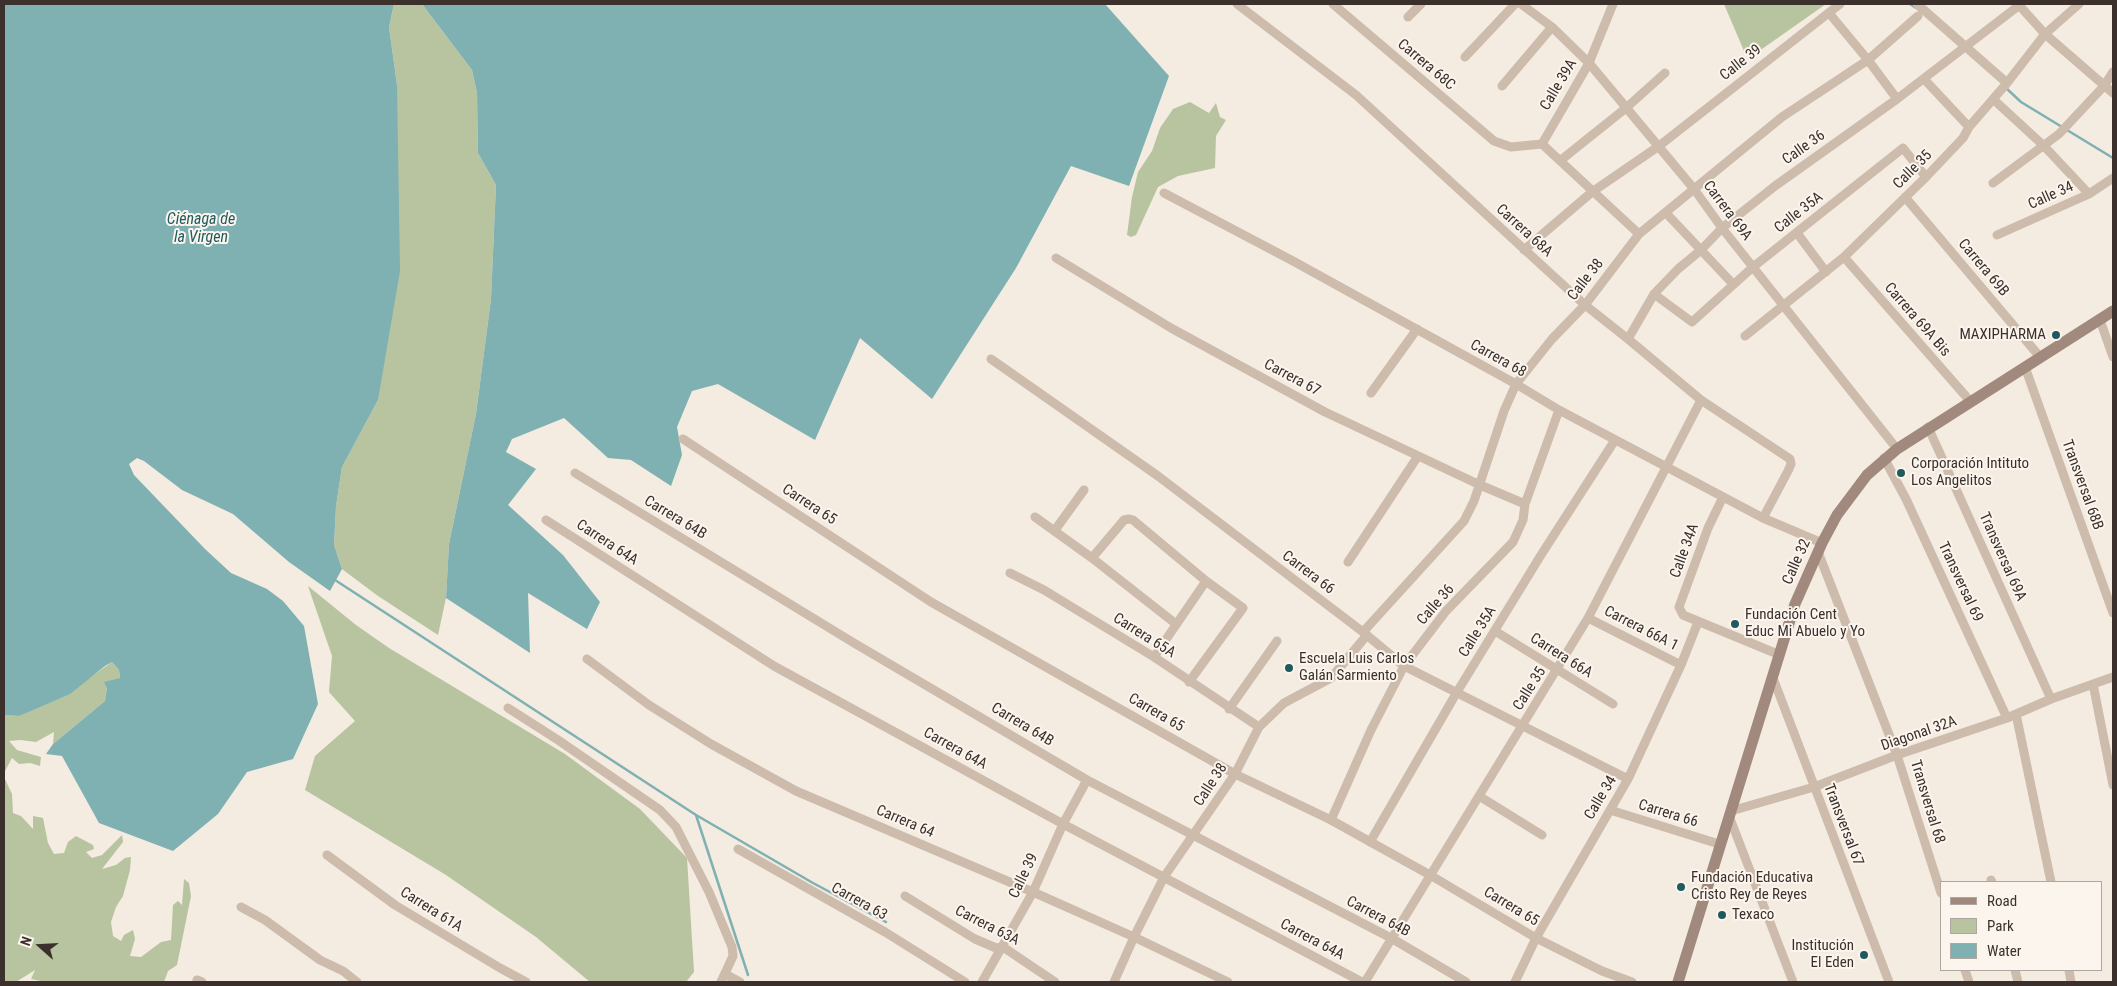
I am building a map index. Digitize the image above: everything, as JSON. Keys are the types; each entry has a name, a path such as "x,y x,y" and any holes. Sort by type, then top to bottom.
{"street":[{"name":"Carrera 68A","path":"1237,4 1356,95 1585,306 1701,400 1790,459 1791,464 1788,472 1763,518"},
{"name":"Carrera 68C","path":"1333,4 1487,135 1503,145 1522,147 1542,144"},
{"path":"1408,17 1421,4"},
{"path":"1465,58 1515,4"},
{"name":"Carrera 69A","path":"1521,4 1552,27 1589,63 1694,189 1722,228 1897,449"},
{"name":"Calle 39A","path":"1542,144 1589,63 1613,4"},
{"name":"Calle 39","path":"1524,250 1592,192 1659,146 1840,4"},
{"name":"Calle 38","path":"1114,982 1164,878 1235,774 1259,727 1284,703 1331,678 1365,634 1464,521 1480,485 1504,411 1516,384 1552,340 1585,306 1639,234 1782,118 1868,60 1920,10 1931,4"},
{"path":"2019,4 2045,34 2113,93"},
{"name":"Calle 36","path":"1628,339 1654,294 1678,269 1702,250 1722,228 1775,186 1924,79 2019,4"},
{"name":"Calle 35","path":"1745,336 1844,257 1926,177 1963,138 1969,127 2045,34 2079,4"},
{"path":"1920,10 2005,85"},
{"path":"1829,13 1897,99"},
{"path":"1502,86 1552,27"},
{"path":"1993,183 2060,134 2104,86 2113,72"},
{"path":"1561,160 1626,108 1665,73"},
{"path":"1924,79 1969,127"},
{"path":"1992,99 2044,146 2089,194"},
{"path":"1542,144 1639,234"},
{"name":"Calle 35A","path":"1654,294 1692,322 1753,267 1903,148 1926,177"},
{"name":"Calle 34","path":"1998,234 2112,182"},
{"name":"Carrera 68","path":"1164,193 1293,260 1516,384 1558,410 1820,548"},
{"name":"Carrera 69B","path":"1905,197 2040,357"},
{"path":"1666,213 1733,284"},
{"path":"1797,233 1826,272"},
{"name":"Carrera 69A Bis","path":"1844,257 1970,401"},
{"name":"Carrera 67","path":"1056,258 1171,328 1326,412 1480,485 1525,504"},
{"name":"Calle 32","path":"1678,982 1719,844 1795,604 1820,548 1843,506 1884,458 1928,427 2113,311"},
{"path":"2100,320 2113,357"},
{"path":"1371,393 1417,329"},
{"name":"Carrera 66","path":"991,358 1158,476 1404,666 1524,724 1628,779"},
{"name":"Transversal 68B","path":"2025,367 2113,613"},
{"name":"Calle 35","path":"1364,982 1558,670 1588,618 1701,400"},
{"name":"Calle 36","path":"1331,820 1371,730 1404,666 1446,612 1513,542 1523,520 1525,504 1558,410"},
{"name":"Transversal 69A","path":"1928,427 2051,699"},
{"name":"Carrera 65","path":"683,439 931,602 1235,774 1331,820 1430,874 1536,938 1602,971 1632,982"},
{"name":"Calle 35A","path":"1370,842 1457,692 1541,555 1615,440"},
{"path":"1348,562 1418,456"},
{"name":"Transversal 69","path":"1884,458 1910,507 2012,716 2051,881"},
{"name":"Carrera 64B","path":"575,473 854,643 1087,780 1391,938 1466,982"},
{"path":"1054,530 1084,490"},
{"name":"Calle 34A","path":"1698,622 1683,615 1679,607 1708,528 1724,497"},
{"path":"1035,517 1092,558 1176,624"},
{"name":"Carrera 64A","path":"546,520 774,666 1063,824 1364,982"},
{"path":"1092,558 1124,520 1133,520 1206,581 1243,608 1189,682"},
{"name":"Transversal 68","path":"1820,548 1897,755 1940,890"},
{"name":"Carrera 65A","path":"1010,573 1044,590 1154,657 1229,709 1259,727"},
{"path":"1154,657 1206,581"},
{"name":"Carrera 66A 1","path":"1588,618 1681,665"},
{"path":"1698,622 1780,655"},
{"name":"Calle 34","path":"1515,982 1536,938 1628,779 1681,665 1698,622"},
{"name":"Carrera 66A","path":"1495,631 1613,704"},
{"path":"1229,709 1277,641"},
{"name":"Carrera 64","path":"587,659 649,705 712,744 796,791 1033,892 1228,982"},
{"name":"Diagonal 32A","path":"1730,813 1814,787 1897,755 2012,716 2051,699 2113,677"},
{"name":"Transversal 67","path":"1773,678 1889,982"},
{"path":"2093,684 2113,785"},
{"path":"508,708 660,810 676,827 709,892 732,947 733,956 723,978 740,982"},
{"name":"Calle 39","path":"982,982 1033,892 1063,824 1087,780"},
{"path":"1480,796 1542,834"},
{"name":"Carrera 66","path":"1610,810 1719,844"},
{"path":"1730,813 1793,982"},
{"name":"Carrera 63","path":"738,849 885,932 966,982"},
{"name":"Carrera 61A","path":"327,854 395,905 526,982"},
{"name":"Carrera 63A","path":"905,896 975,939 996,948 1003,947 1055,982"},
{"path":"241,907 265,920 320,960 342,971 357,982"}],"green space":[{"path":"394,4 422,4 472,70 477,93 478,153 496,185 491,299 476,414 449,544 446,598 438,635 378,596 342,569 334,545 336,506 342,467 378,400 397,85 389,27"},
{"path":"1724,4 1826,4 1762,49 1744,51"},
{"path":"1190,102 1209,113 1216,103 1220,117 1226,120 1216,136 1215,168 1178,176 1158,187 1136,235 1131,237 1127,235 1132,197 1138,172 1152,151 1160,128 1173,109"},
{"path":"308,586 356,625 389,648 565,754 640,809 687,858 694,972 686,982 590,982 536,937 446,875 305,790 315,756 355,721 329,692 332,656"},
{"path":"112,662 119,670 120,678 107,688 105,701 53,744 54,732 36,742 9,741 17,750 41,757 40,766 30,763 19,764 12,758 4,773 4,715 19,716 88,679"},
{"path":"4,777 12,794 13,813 21,816 33,829 33,816 43,818 48,843 54,854 64,853 68,842 76,836 93,845 94,849 86,852 92,858 102,855 122,835 123,842 102,869 116,865 125,858 131,857 130,870 123,896 116,907 111,922 113,936 121,941 124,935 133,930 135,939 130,956 141,957 161,942 171,940 173,905 178,901 182,905 184,879 189,883 191,896 177,965 168,971 164,982 46,982 31,979 35,970 16,982 4,982"}],"water":[{"name":"Ciénaga de la Virgen","path":"4,4 394,4 389,27 397,85 400,271 378,400 342,467 336,506 334,545 342,569 330,591 289,562 233,514 182,490 144,461 137,458 129,464 134,475 205,549 231,573 267,589 283,601 304,626 318,704 293,759 247,772 218,814 173,851 99,823 62,756 46,754 53,744 105,701 107,688 104,682 120,678 119,670 112,662 70,694 19,716 4,715"},
{"path":"422,4 1105,4 1169,76 1129,186 1071,166 1016,268 932,399 860,338 815,440 718,384 692,391 677,427 682,455 671,486 631,460 608,458 564,418 512,439 506,452 536,469 508,505 563,555 600,602 587,629 528,593 530,653 446,598 449,544 476,414 491,299 496,185 478,153 477,93 472,70"}],"waterway":[{"path":"1910,4 1916,8"},
{"path":"2006,88 2021,102 2113,158"},
{"path":"335,580 696,815 813,883 886,922"},
{"path":"696,815 748,975"}],"place":[{"name":"MAXIPHARMA","path":"2056,335"},
{"name":"Corporación Intituto Los Angelitos","path":"1901,473"},
{"name":"Fundación Cent Educ Mi Abuelo y Yo","path":"1735,624"},
{"name":"Escuela Luis Carlos Galán Sarmiento","path":"1289,668"},
{"name":"Fundación Educativa Cristo Rey de Reyes","path":"1681,887"},
{"name":"Texaco","path":"1722,915"},
{"name":"Institución El Eden","path":"1864,955"}]}
